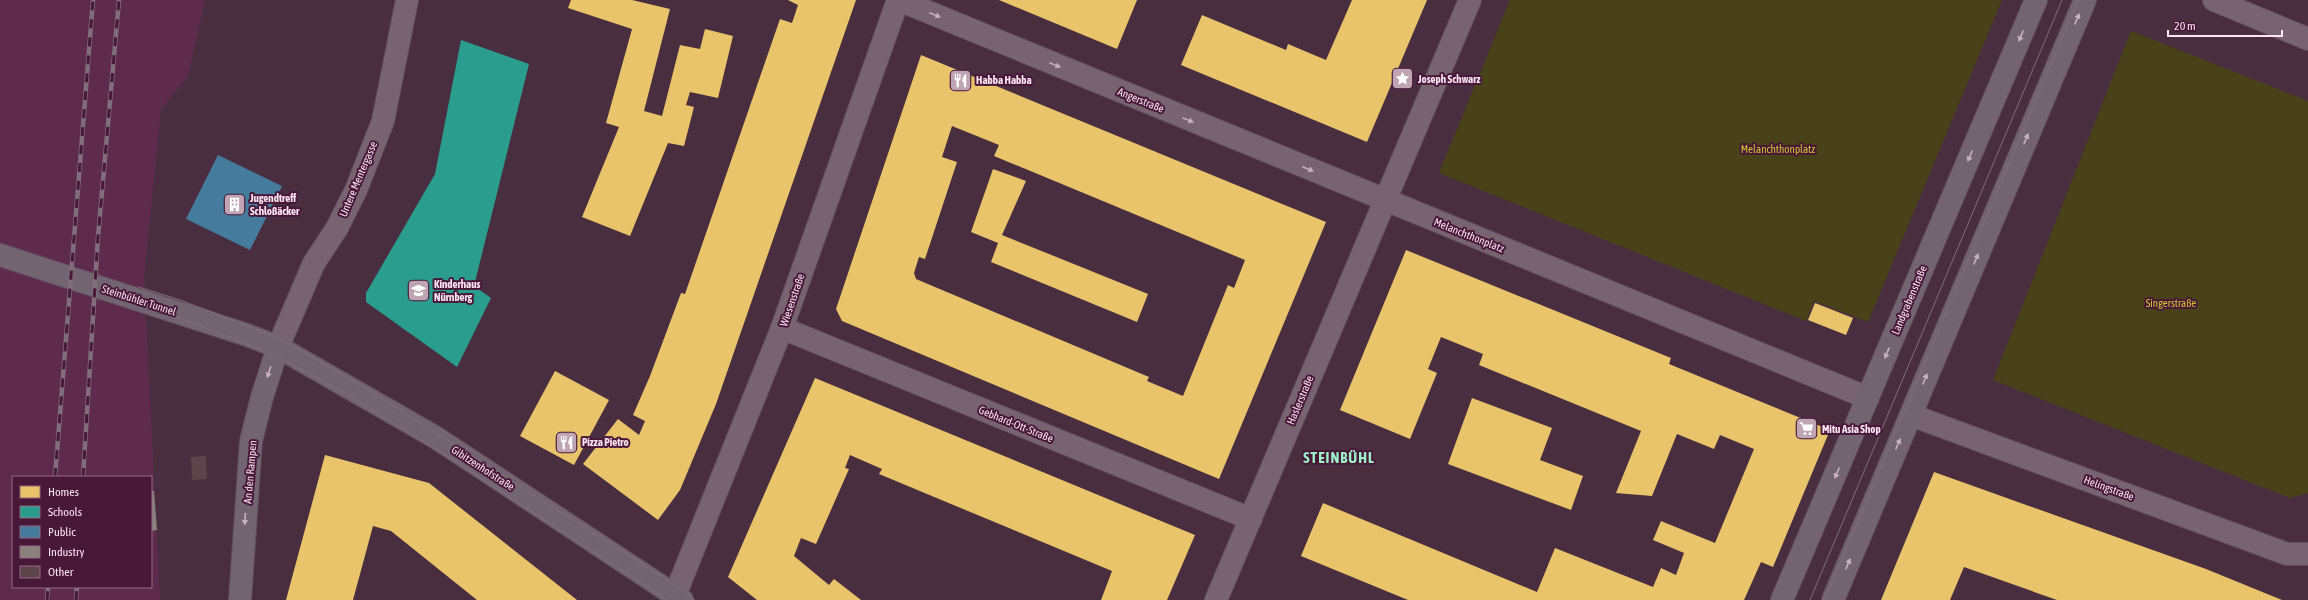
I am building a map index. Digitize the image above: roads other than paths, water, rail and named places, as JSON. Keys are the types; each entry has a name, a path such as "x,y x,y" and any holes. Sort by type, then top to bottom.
{"main road":[{"name":"Landgrabenstraße","path":"1782,600 2036,0"},
{"path":"1833,600 2085,0"},
{"name":"Steinbühler Tunnel","path":"0,255 240,332 278,347"},
{"name":"Gibitzenhofstraße","path":"278,347 435,437 678,597"},
{"name":"An den Rampen","path":"240,600 251,441 262,397 278,347"}],"street":[{"name":"Untere Mentergasse","path":"278,347 314,263 337,228 356,190 383,121 407,0"},
{"name":"Angerstraße","path":"898,0 1384,201"},
{"name":"Wiesenstraße","path":"678,597 782,328 898,0"},
{"path":"1384,201 1470,0"},
{"path":"2214,0 2308,39"},
{"name":"Melanchthonplatz","path":"1384,201 1868,398"},
{"name":"Haslerstraße","path":"1216,600 1384,201"},
{"name":"Gebhard-Ott-Straße","path":"782,328 1250,519"},
{"name":"Helingstraße","path":"1910,415 2287,554 2308,554"}],"tram line":[{"path":"1810,600 2062,0"},
{"path":"1825,600 2078,0"},
{"path":"139,287 180,300 281,339 370,391 678,587 695,600"},
{"path":"138,302 275,355 350,396 464,467 667,600"}],"railway":[{"path":"55,476 93,0"},
{"path":"83,476 98,237 119,0"},
{"path":"47,600 48,588"},
{"path":"76,600 77,588"}],"place":[{"name":"Joseph Schwarz","path":"1402,79"},
{"name":"Habba Habba","path":"961,80"},
{"name":"Jugendtreff Schloßäcker","path":"234,204"},
{"name":"Kinderhaus Nürnberg","path":"419,290"},
{"name":"Mitu Asia Shop","path":"1806,429"},
{"name":"Pizza Pietro","path":"567,442"}],"district":[{"name":"STEINBÜHL","path":"1339,457"}],"park label":[{"name":"Singerstraße","path":"2171,303"}]}
